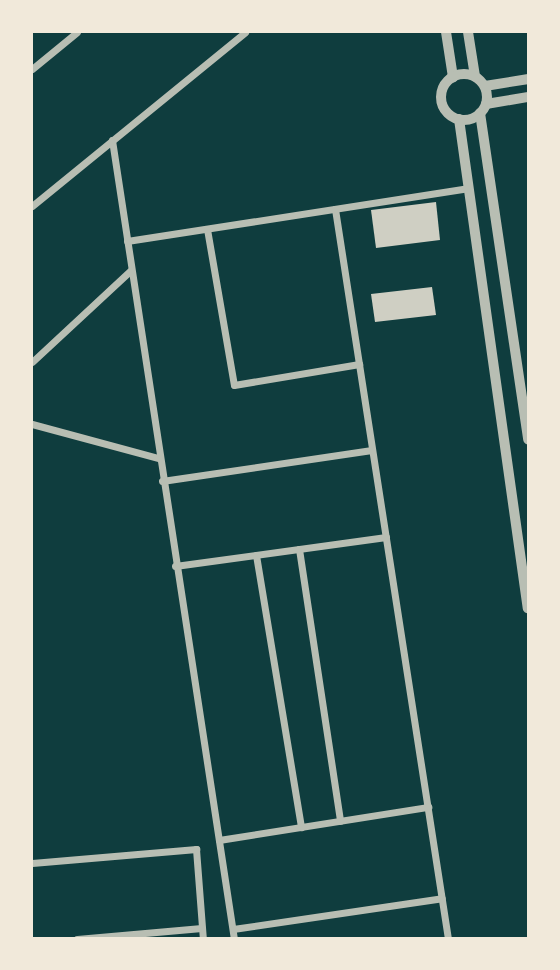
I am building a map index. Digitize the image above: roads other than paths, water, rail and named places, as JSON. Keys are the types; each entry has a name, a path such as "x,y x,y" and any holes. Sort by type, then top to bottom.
{"street":[{"path":"32,69 69,35 77,32"},
{"path":"32,206 245,32"},
{"path":"446,32 453,77 441,100 459,119 528,608"},
{"path":"468,32 475,76 485,86 483,109 528,439"},
{"path":"453,77 475,76"},
{"path":"485,86 528,79"},
{"path":"459,119 483,109 528,97"},
{"path":"112,140 158,458 234,939"},
{"path":"127,241 469,188"},
{"path":"335,209 448,939"},
{"path":"208,229 234,385 359,365"},
{"path":"32,362 131,270"},
{"path":"32,424 158,458"},
{"path":"162,481 372,450"},
{"path":"175,566 386,537"},
{"path":"299,549 340,821"},
{"path":"256,555 302,827"},
{"path":"219,840 428,807"},
{"path":"32,863 196,849 203,939"},
{"path":"233,929 442,898"},
{"path":"77,939 202,928"}]}
